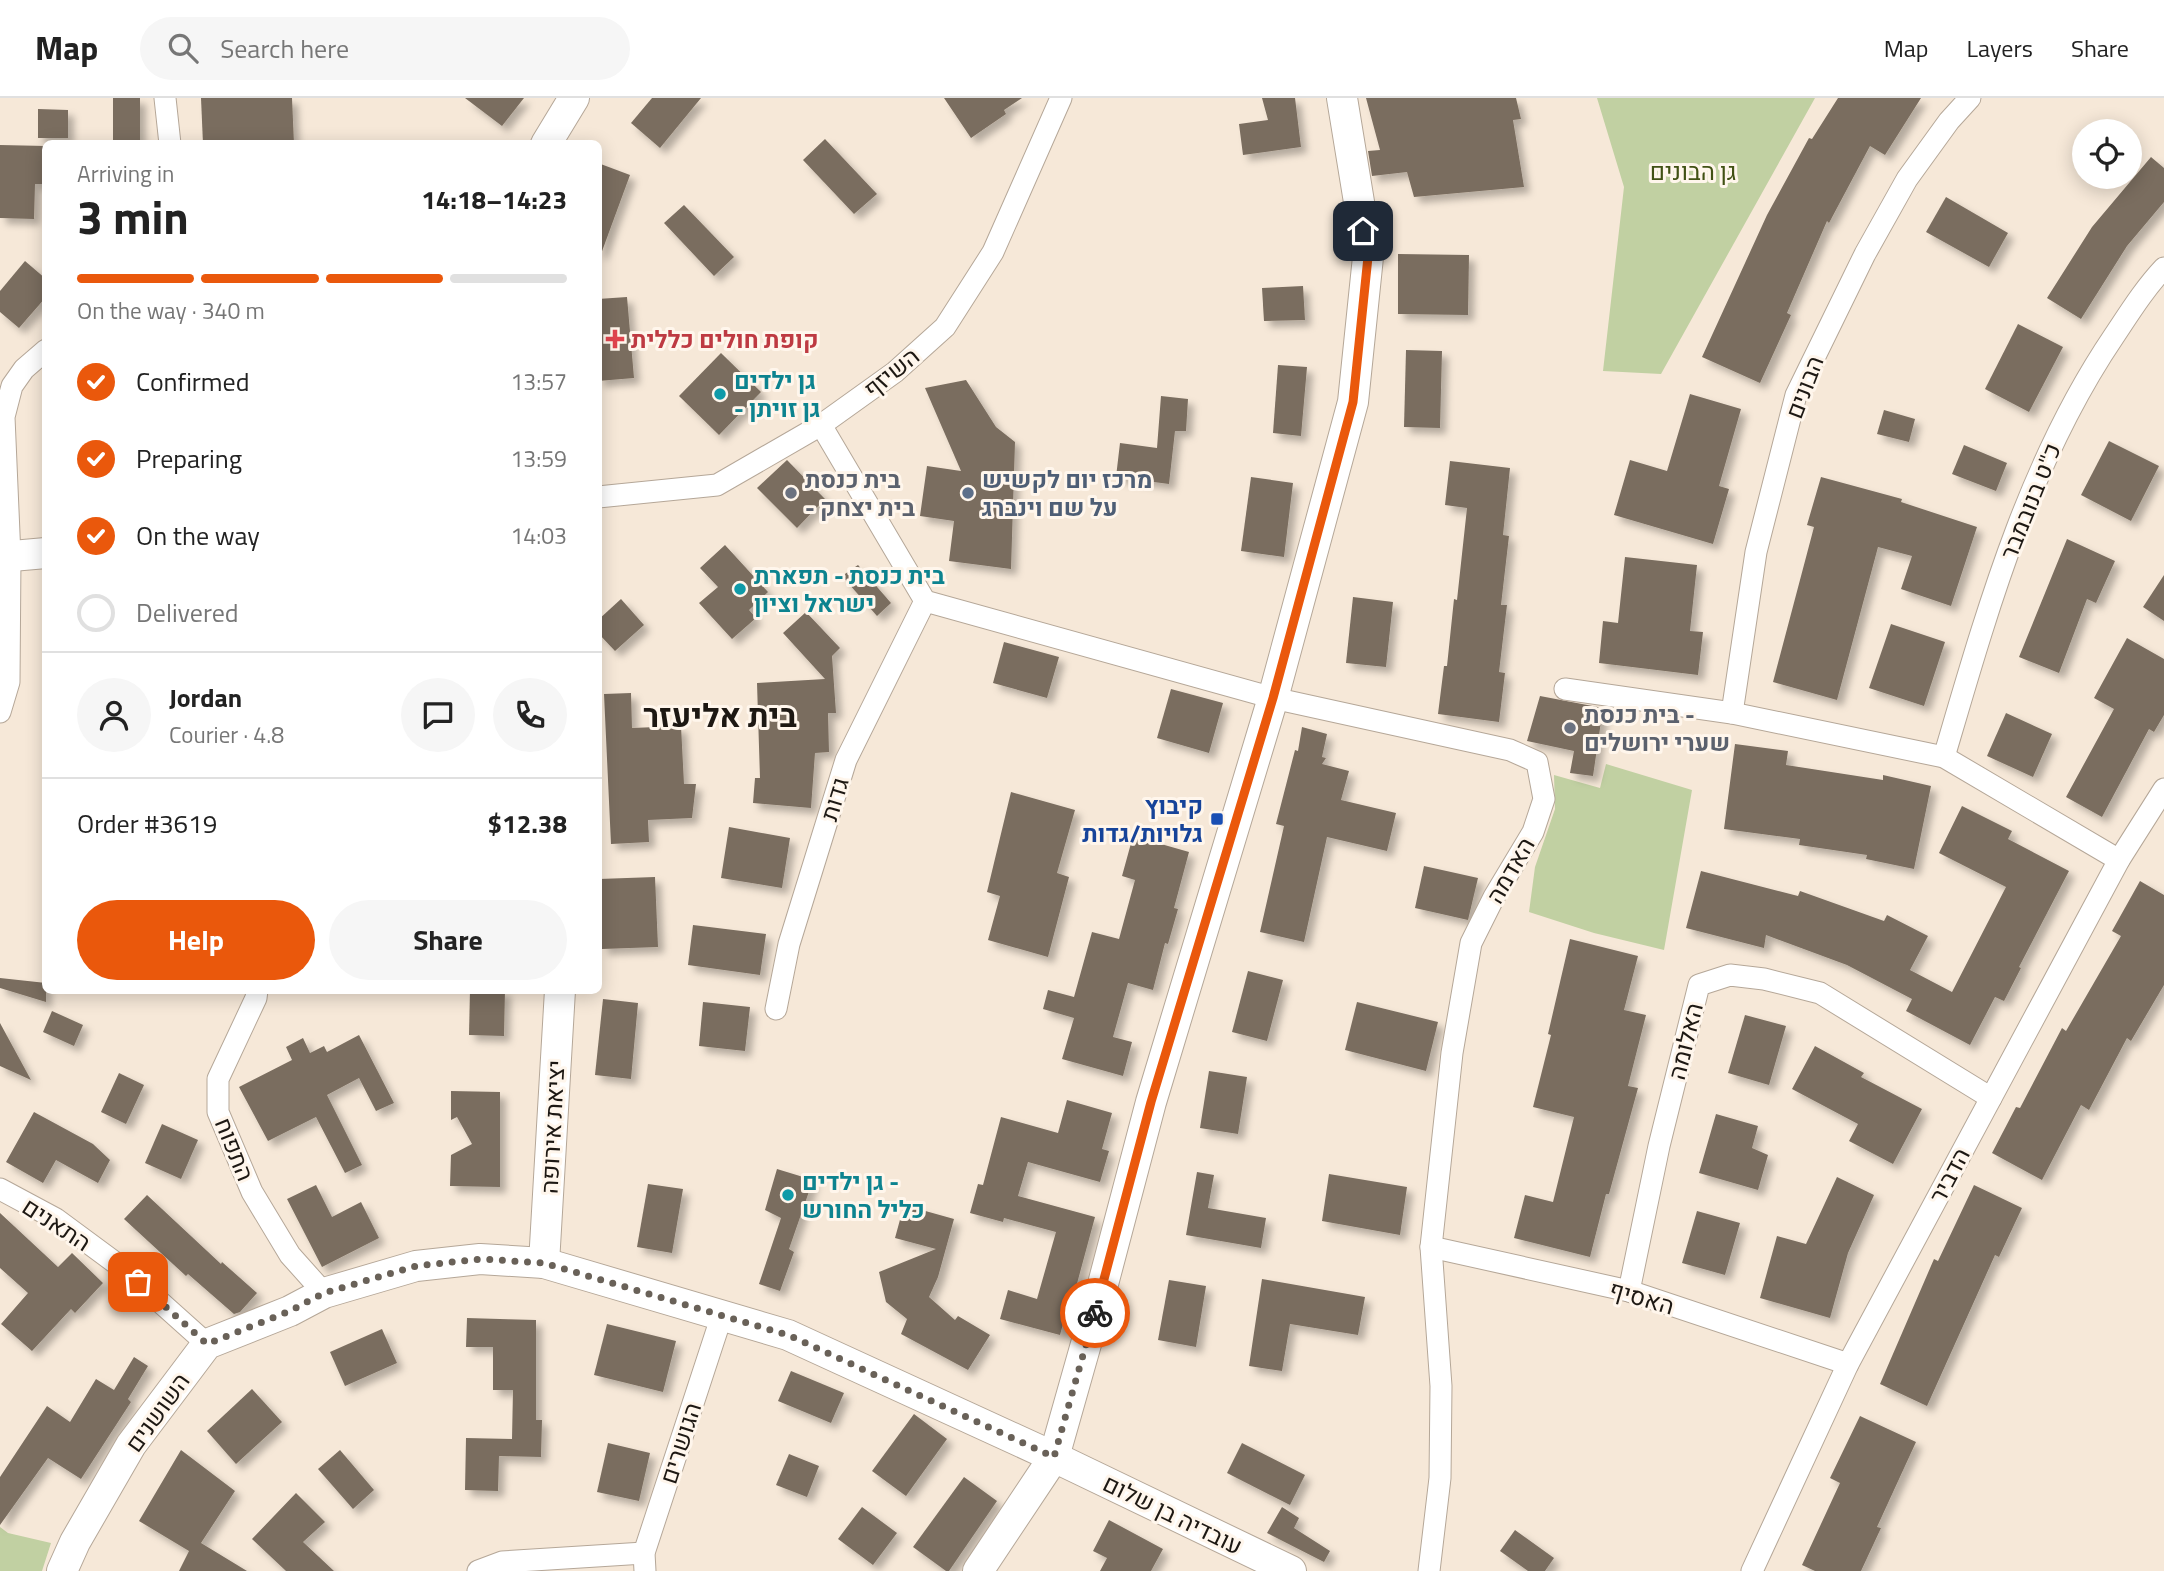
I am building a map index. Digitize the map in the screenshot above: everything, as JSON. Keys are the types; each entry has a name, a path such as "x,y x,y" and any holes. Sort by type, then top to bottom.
{"street":[{"path":"165,98 170,140"},
{"path":"548,140 574,98"},
{"name":"השיזף","path":"602,497 717,485 821,425 895,372 945,327 993,251 1060,98"},
{"path":"978,1571 1054,1457 1151,1102 1273,698 1353,402 1368,257 1342,98"},
{"name":"הבונים","path":"1732,713 1756,552 1797,395 1865,254 1907,179 1949,121 1970,98"},
{"name":"כ\"ט בנובמבר","path":"1944,757 1987,610 2027,501 2064,419 2103,353 2150,283 2164,268"},
{"path":"0,712 9,682 4,417 12,386 24,369 42,353"},
{"path":"821,425 925,601 1273,698"},
{"path":"5,557 42,554"},
{"name":"גדות","path":"776,1009 789,944 846,760 925,601"},
{"path":"1565,689 1732,713 1944,757 2119,860"},
{"name":"האדמה","path":"1273,698 1510,750 1537,762 1544,799 1533,832 1494,897 1471,943 1452,1053 1431,1247"},
{"name":"הדביר","path":"1752,1571 1848,1364 2119,860 2164,789"},
{"name":"האלומה","path":"1629,1291 1658,1146 1699,985 1730,975 1764,979 1820,993 1991,1098"},
{"name":"התפוח","path":"256,994 218,1079 218,1112 252,1192 290,1255 324,1293"},
{"name":"יציאת אירופה","path":"544,1263 560,994"},
{"name":"התאנים","path":"0,1189 56,1219 121,1267 207,1344"},
{"path":"1429,1571 1440,1478 1441,1386 1431,1247"},
{"name":"האסיף","path":"1431,1247 1629,1291 1848,1364"},
{"path":"207,1344 290,1311 324,1293 416,1266 481,1259 544,1263 788,1335 1054,1457"},
{"name":"הגושרים","path":"645,1562 723,1315"},
{"name":"השושנים","path":"62,1571 75,1542 131,1445 207,1344"},
{"name":"עובדיה בן שלום","path":"1054,1457 1291,1571"},
{"path":"478,1571 502,1562 645,1562"}],"green space":[{"name":"גן הבונים","path":"1597,98 1815,98 1661,374 1603,371 1624,187"},
{"path":"1606,764 1692,790 1664,950 1594,933 1529,912 1535,867 1555,809 1554,775 1600,788"},
{"path":"0,1527 8,1533 51,1543 42,1571 0,1571"}],"building":[{"path":"113,98 140,98 140,140 113,140"},
{"path":"201,98 292,98 294,140 203,140"},
{"path":"465,98 524,98 502,126"},
{"path":"652,98 701,98 660,148 631,123"},
{"path":"944,98 1022,98 1004,110 1006,114 971,138"},
{"path":"1262,98 1295,98 1301,147 1243,155 1239,124 1268,120"},
{"path":"1366,98 1516,98 1521,119 1513,120 1524,187 1414,197 1407,172 1372,176 1368,151 1380,150"},
{"path":"1838,98 1921,98 1885,155 1870,146 1829,223 1827,221 1787,313 1791,315 1760,383 1702,357 1767,215 1809,138 1812,139"},
{"path":"38,109 68,110 68,138 38,138"},
{"path":"825,139 877,194 854,214 803,160"},
{"path":"0,145 42,146 42,184 35,184 34,219 0,218"},
{"path":"2151,157 2164,168 2164,202 2127,246 2081,319 2047,298 2092,227 2124,189 2142,189 2142,168"},
{"path":"602,164 630,175 602,251"},
{"path":"1946,197 2008,233 1989,267 1926,232"},
{"path":"684,205 734,257 714,276 664,223"},
{"path":"1398,254 1469,255 1468,315 1398,314"},
{"path":"25,261 42,276 42,302 19,328 0,312 0,291"},
{"path":"1303,286 1305,320 1264,321 1262,288"},
{"name":"קופת חולים כללית","path":"627,297 634,378 602,381 602,299"},
{"path":"2018,324 2063,347 2029,412 1985,389"},
{"path":"1406,350 1442,351 1440,428 1404,427"},
{"name":"גן ילדים - גן זויתן","path":"721,353 761,392 719,435 679,396"},
{"path":"1278,365 1307,367 1301,436 1273,433"},
{"name":"מרכז יום לקשיש על שם וינברג","path":"966,380 996,427 1015,442 1011,569 949,561 954,521 920,516 927,466 961,471 925,388"},
{"path":"1690,394 1741,409 1719,486 1729,489 1713,544 1614,515 1630,460 1667,471"},
{"path":"1161,396 1188,399 1186,431 1175,431 1169,484 1116,477 1120,443 1157,448"},
{"path":"1884,410 1915,419 1909,442 1877,434"},
{"path":"2109,441 2159,466 2131,521 2081,495"},
{"path":"1964,445 2007,463 1996,491 1952,474"},
{"name":"בית כנסת - בית יצחק","path":"787,460 825,499 797,528 757,488"},
{"path":"1450,461 1510,468 1503,535 1509,536 1501,605 1507,605 1499,672 1505,673 1499,722 1438,714 1444,666 1447,666 1454,599 1457,600 1467,508 1445,505"},
{"path":"1251,477 1293,483 1284,557 1241,551"},
{"path":"1821,477 1902,499 1901,502 1977,527 1951,606 1901,589 1912,556 1878,547 1837,700 1773,682 1814,527 1807,525"},
{"path":"2067,539 2115,561 2096,603 2087,599 2059,673 2019,657"},
{"name":"בית כנסת - תפארת ישראל וציון","path":"725,545 768,592 749,610 756,618 732,639 699,603 718,587 700,568"},
{"path":"1625,557 1697,565 1690,631 1703,632 1698,675 1599,663 1603,621 1618,623"},
{"path":"858,565 891,603 877,616 842,576"},
{"path":"2164,575 2164,621 2143,607"},
{"path":"1353,597 1393,602 1386,667 1346,663"},
{"path":"621,599 644,625 615,651 602,637 602,616"},
{"path":"806,612 840,648 832,656 836,713 828,713 829,752 815,753 811,808 753,803 755,778 760,778 757,683 825,679 783,633"},
{"path":"1891,624 1945,642 1924,706 1869,688"},
{"path":"2127,638 2164,659 2164,715 2154,732 2149,729 2102,817 2066,797 2114,709 2094,698"},
{"path":"1004,642 1059,657 1047,698 993,683"},
{"path":"1171,689 1223,703 1209,753 1157,738"},
{"path":"631,693 632,728 681,726 684,784 696,784 692,818 648,820 649,842 611,844 604,694"},
{"path":"1540,696 1603,708 1593,776 1570,773 1574,751 1527,741"},
{"path":"2006,713 2052,734 2033,777 1987,756"},
{"path":"1302,727 1327,734 1322,757 1326,758 1322,764 1349,771 1341,800 1396,813 1387,851 1327,837 1304,942 1260,932 1284,826 1276,824 1295,750 1298,751"},
{"path":"1735,744 1788,751 1786,765 1883,780 1883,775 1931,786 1914,869 1866,859 1867,855 1799,845 1800,839 1724,829"},
{"path":"1011,792 1075,810 1057,873 1069,877 1048,957 988,940 1000,896 987,892"},
{"path":"1962,806 2012,831 2008,839 2069,871 2004,1001 1995,997 1970,1045 1906,1011 1912,999 1847,965 1766,935 1764,948 1686,928 1701,871 1798,896 1800,891 1884,921 1887,915 1928,936 1910,970 1952,992 2006,887 1939,853"},
{"path":"729,827 790,838 782,888 721,878"},
{"path":"1133,836 1189,852 1174,908 1178,909 1168,944 1165,943 1153,990 1128,983 1113,1037 1132,1042 1123,1076 1062,1059 1074,1018 1043,1009 1048,990 1074,997 1092,932 1119,939 1135,880 1122,876"},
{"path":"1424,866 1478,878 1468,920 1415,908"},
{"path":"655,877 658,947 602,949 602,879"},
{"path":"2140,881 2164,895 2164,985 2131,1041 2127,1038 2089,1110 2081,1105 2042,1180 1992,1153 2016,1107 2020,1108 2062,1028 2066,1031 2121,936 2112,931"},
{"path":"693,925 766,934 760,975 688,965"},
{"path":"1570,939 1638,956 1624,1010 1646,1015 1628,1086 1638,1088 1590,1257 1514,1238 1525,1195 1553,1202 1574,1117 1533,1107"},
{"path":"1248,971 1283,980 1267,1041 1232,1032"},
{"path":"0,978 42,983 42,994 46,994 46,1002 0,988"},
{"path":"470,994 505,994 504,1036 469,1035"},
{"path":"603,999 638,1003 631,1079 595,1075"},
{"path":"703,1002 750,1007 745,1051 699,1046"},
{"path":"1357,1002 1438,1022 1426,1071 1345,1050"},
{"path":"52,1011 83,1025 74,1046 43,1032"},
{"path":"1745,1015 1786,1026 1769,1085 1728,1073"},
{"path":"0,1023 31,1080 0,1066"},
{"path":"359,1035 394,1103 376,1111 359,1078 327,1095 362,1165 345,1173 316,1117 268,1141 239,1087 292,1060 286,1047 303,1038 310,1053 324,1046 327,1052"},
{"path":"1815,1046 1864,1073 1861,1077 1922,1109 1893,1164 1849,1141 1858,1124 1792,1089"},
{"path":"1209,1071 1247,1077 1238,1134 1200,1128"},
{"path":"119,1073 144,1085 126,1124 101,1112"},
{"path":"451,1091 500,1092 500,1187 450,1186 451,1155 472,1144 457,1117 451,1120"},
{"path":"1067,1100 1112,1113 1102,1149 1109,1151 1100,1182 1028,1162 1018,1196 1095,1217 1060,1335 1000,1319 1008,1290 1037,1299 1056,1232 1004,1218 1003,1222 970,1213 978,1184 983,1185 1001,1117 1058,1133"},
{"path":"34,1112 93,1144 110,1160 98,1183 56,1160 43,1183 6,1162"},
{"path":"1716,1114 1758,1126 1752,1148 1768,1155 1758,1190 1699,1173"},
{"path":"162,1124 198,1140 181,1179 145,1163"},
{"path":"777,1169 813,1180 789,1249 794,1252 780,1291 759,1284 781,1218 765,1210"},
{"path":"1197,1172 1214,1175 1208,1208 1266,1218 1261,1248 1186,1235"},
{"path":"1329,1174 1407,1187 1400,1235 1322,1221"},
{"path":"1837,1177 1874,1195 1848,1253 1830,1318 1760,1298 1777,1236 1806,1244"},
{"path":"648,1184 683,1189 672,1253 637,1247"},
{"path":"316,1185 332,1217 361,1202 379,1238 322,1267 287,1199"},
{"path":"1974,1185 2022,1208 1999,1257 1995,1255 1927,1406 1880,1384 1934,1259 1938,1261"},
{"path":"147,1195 221,1264 222,1262 257,1293 240,1312 234,1314 188,1274 186,1276 124,1219"},
{"path":"904,1205 954,1219 938,1277 929,1297 955,1320 958,1316 990,1335 968,1370 901,1334 907,1319 886,1302 879,1272 936,1249 895,1238"},
{"path":"1697,1211 1740,1223 1725,1275 1682,1263"},
{"path":"0,1213 58,1267 72,1253 103,1283 75,1313 71,1309 32,1351 1,1324 28,1293 0,1268"},
{"path":"1262,1279 1365,1297 1358,1335 1290,1324 1282,1371 1249,1366"},
{"path":"1169,1280 1206,1286 1196,1347 1158,1340"},
{"path":"467,1318 536,1320 536,1420 542,1420 541,1457 499,1456 498,1491 465,1490 466,1438 512,1439 513,1390 493,1390 493,1347 466,1347"},
{"path":"607,1324 676,1341 663,1392 594,1375"},
{"path":"382,1329 397,1363 345,1386 330,1352"},
{"path":"134,1357 148,1366 128,1399 131,1402 81,1479 48,1458 0,1525 0,1477 47,1406 70,1422 96,1379 114,1390"},
{"path":"791,1371 844,1393 831,1423 778,1401"},
{"path":"252,1389 282,1422 236,1464 207,1431"},
{"path":"914,1414 947,1439 906,1496 872,1471"},
{"path":"1860,1416 1916,1442 1877,1527 1881,1528 1861,1571 1815,1571 1802,1565 1840,1483 1830,1478"},
{"path":"608,1443 650,1453 639,1501 597,1492"},
{"path":"1242,1443 1305,1475 1290,1505 1227,1473"},
{"path":"181,1450 235,1491 201,1543 247,1571 179,1571 189,1551 139,1521"},
{"path":"340,1450 374,1490 353,1509 318,1469"},
{"path":"789,1454 819,1466 807,1497 776,1485"},
{"path":"964,1477 997,1501 949,1571 946,1571 913,1547"},
{"path":"296,1493 325,1522 303,1542 334,1571 286,1571 252,1539"},
{"path":"862,1507 897,1533 873,1565 838,1539"},
{"path":"1282,1507 1299,1518 1294,1528 1330,1551 1324,1562 1267,1533"},
{"path":"1109,1520 1163,1549 1151,1571 1100,1571 1107,1558 1093,1551"},
{"path":"1515,1530 1554,1558 1545,1571 1528,1571 1500,1551"}],"way so far":[{"path":"138,1282 207,1344 290,1311 324,1293 416,1266 481,1259 544,1263 788,1335 1054,1457 1095,1313"}],"place":[{"name":"קופת חולים כללית","path":"615,339"},
{"name":"גן ילדים - גן זויתן","path":"720,394"},
{"name":"בית כנסת - בית יצחק","path":"791,493"},
{"name":"מרכז יום לקשיש על שם וינברג","path":"968,493"},
{"name":"בית כנסת - תפארת ישראל וציון","path":"740,589"},
{"name":"בית כנסת - שערי ירושלים","path":"1570,728"},
{"name":"קיבוץ גלויות/גדות","path":"1217,819"},
{"name":"גן ילדים - כליל החורש","path":"788,1195"}],"district":[{"name":"בית אליעזר","path":"720,715"}],"route":[{"path":"1095,1313 1151,1102 1273,698 1353,402 1368,257 1363,231"}]}
